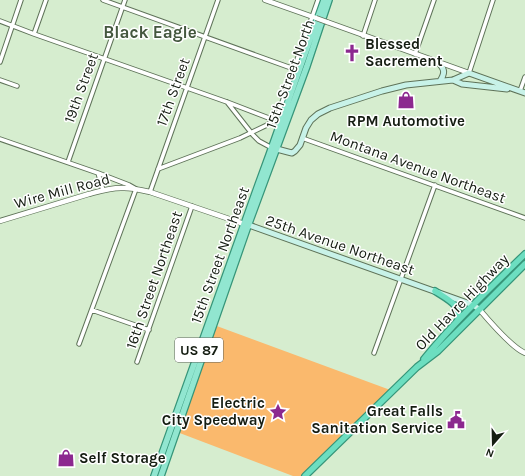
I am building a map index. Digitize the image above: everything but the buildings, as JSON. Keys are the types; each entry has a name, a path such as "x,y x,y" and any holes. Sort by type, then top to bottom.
{"highway":[{"name":"Old Havre Highway","path":"305,476 417,367 473,305 525,254"},
{"name":"Old Havre Highway","path":"417,367 438,351 525,264"},
{"path":"435,291 454,304 459,314 458,321"}],"main road":[{"name":"15th Street North","path":"274,148 324,0"},
{"name":"15th Street North","path":"271,156 306,66 329,0"},
{"path":"439,63 444,72 440,81"},
{"path":"274,148 292,153 297,149 311,120 323,111 355,99 406,85 453,80 469,73 523,92"},
{"path":"453,80 462,84 523,92"},
{"name":"15th Street Northeast","path":"154,476 271,156"},
{"name":"15th Street Northeast","path":"161,476 246,225"},
{"name":"25th Avenue Northeast","path":"246,225 435,291 473,305 479,309"}],"street":[{"path":"0,62 21,0"},
{"path":"34,34 46,0"},
{"path":"103,0 294,69"},
{"name":"19th Street","path":"68,162 125,0"},
{"name":"17th Street","path":"150,192 218,0"},
{"path":"266,0 469,73 493,0"},
{"name":"15th Street North","path":"251,133 274,120 314,17 318,0"},
{"path":"363,36 375,0"},
{"path":"415,54 434,0"},
{"path":"0,21 274,120"},
{"path":"523,92 525,77"},
{"path":"0,80 16,86"},
{"path":"227,102 259,141 274,148"},
{"path":"158,169 251,133"},
{"name":"Montana Avenue Northeast","path":"302,138 525,218"},
{"path":"0,139 98,173 136,189 80,344"},
{"path":"98,173 103,190"},
{"path":"374,353 435,185"},
{"name":"25th Avenue Northeast","path":"130,188 150,192 246,225"},
{"name":"Wire Mill Road","path":"0,221 103,190 130,188"},
{"name":"16th Street Northeast","path":"137,362 192,206"},
{"name":"25th Avenue Northeast","path":"479,309 510,342 525,353"},
{"path":"92,310 149,330"}],"shaded area":[{"name":"Electric City Speedway","path":"214,325 393,391 305,476 293,476 177,432"}],"place":[{"name":"Blessed Sacrement","path":"352,53"},
{"name":"RPM Automotive","path":"406,100"},
{"name":"Electric City Speedway","path":"278,412"},
{"name":"Great Falls Sanitation Service","path":"456,420"},
{"name":"Self Storage","path":"66,458"}],"district":[{"name":"Black Eagle","path":"150,32"}]}
